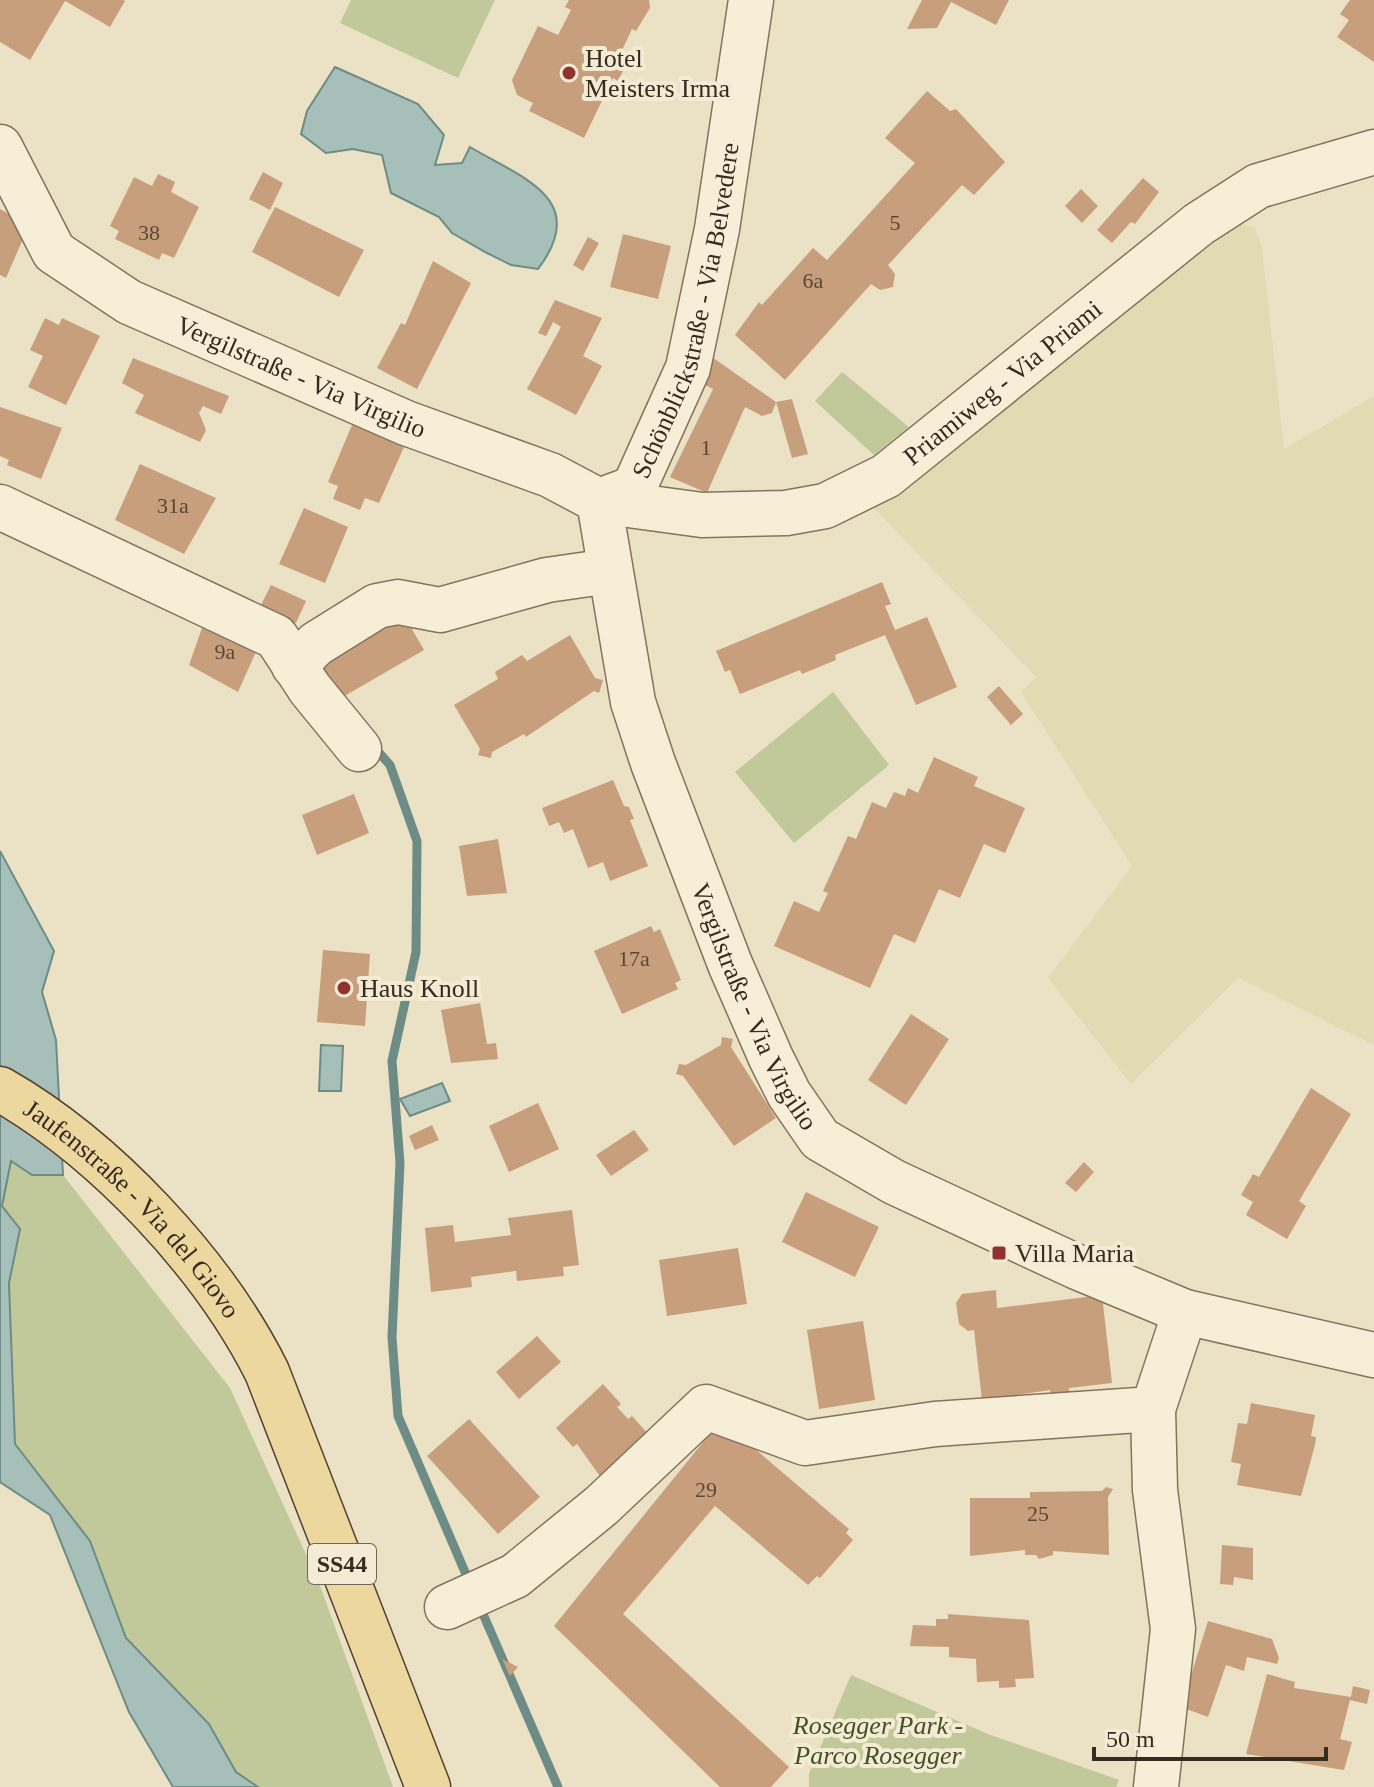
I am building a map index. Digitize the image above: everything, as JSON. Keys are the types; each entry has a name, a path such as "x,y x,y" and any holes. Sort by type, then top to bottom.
{"main road":[{"name":"Jaufenstraße - Via del Giovo","path":"0,1089 35,1108 87,1152 157,1219 204,1268 253,1343 428,1787"}],"street":[{"name":"Schönblickstraße - Via Belvedere","path":"599,501 634,488 688,368 717,229 751,0"},
{"name":"Vergilstraße - Via Virgilio","path":"0,147 54,252 129,302 406,423 550,475 599,501 633,702 653,763 730,964 771,1058 789,1094 820,1139 894,1182 1185,1312 1374,1355"},
{"name":"Priamiweg - Via Priami","path":"599,501 702,515 786,513 825,506 886,476 1222,209 1258,186 1374,152"},
{"path":"0,507 276,637 294,666 359,749"},
{"path":"294,666 316,644 377,606 398,602 440,610 482,601 547,580 610,571"},
{"path":"1156,1787 1173,1629 1155,1490 1153,1409 1185,1312"},
{"path":"447,1607 515,1576 601,1506 706,1407 805,1443 935,1424 1153,1409"}],"shaded area":[{"path":"1223,219 1255,228 1262,248 1284,449 1374,396 1374,1045 1238,978 1131,1084 1048,978 1132,866 1021,692 1036,677 870,504"}],"green space":[{"path":"351,0 495,0 458,78 340,23"},
{"path":"842,372 909,427 874,455 815,401"},
{"path":"833,692 889,765 794,843 735,772"},
{"path":"11,1160 32,1175 63,1175 230,1388 319,1583 393,1787 258,1787 236,1772 209,1724 126,1638 90,1541 15,1444 9,1283 20,1229 2,1206"},
{"name":"Rosegger Park - Parco Rosegger","path":"851,1675 988,1734 1119,1780 1116,1787 809,1787 809,1774"}],"water":[{"path":"335,67 418,104 444,135 435,165 462,163 470,147 510,169 543,193 553,208 557,225 552,245 538,269 511,265 487,253 452,233 439,217 391,193 382,155 353,149 326,153 301,134 307,111"},
{"path":"0,851 54,951 42,992 56,1040 63,1175 32,1175 11,1161 2,1206 20,1229 9,1283 15,1444 90,1541 126,1638 209,1724 236,1772 258,1787 173,1787 129,1712 50,1515 0,1482"},
{"path":"321,1045 343,1046 341,1091 319,1091"},
{"path":"442,1083 450,1101 410,1116 400,1099"}],"building":[{"path":"0,0 125,1 110,27 65,1 30,60 0,42"},
{"name":"Hotel Meisters Irma","path":"569,0 649,0 650,8 636,31 632,29 616,63 625,67 618,81 613,78 584,138 529,111 533,103 517,95 512,80 538,26 558,35 571,10 565,7"},
{"path":"922,0 1009,0 996,25 951,2 937,28 907,29"},
{"path":"1350,0 1374,0 1374,62 1337,37 1349,20 1340,14"},
{"path":"927,91 950,111 956,109 1005,162 974,195 962,185 888,265 895,274 893,287 880,290 871,284 785,380 735,335 759,302 762,305 813,248 827,260 915,163 885,138"},
{"path":"263,172 283,183 270,210 249,199"},
{"path":"158,174 175,182 171,192 199,207 174,258 162,253 159,260 115,239 119,231 110,226 134,177 152,186"},
{"path":"1143,178 1159,192 1135,224 1131,222 1112,243 1097,230"},
{"path":"1081,189 1098,206 1082,223 1065,206"},
{"path":"275,207 364,250 339,297 252,252"},
{"path":"0,209 29,225 6,278 0,275"},
{"path":"623,234 671,246 658,299 610,287"},
{"path":"588,237 599,243 583,271 573,265"},
{"path":"433,261 471,283 417,389 377,368 401,323 405,325"},
{"path":"555,300 602,318 583,356 602,366 576,415 527,389 561,327 553,322 546,336 538,333"},
{"path":"45,318 59,325 62,318 100,336 66,405 28,387 43,356 30,350"},
{"path":"709,355 776,402 772,413 762,416 745,407 707,493 670,477 713,389 699,382"},
{"path":"133,358 229,396 221,414 203,406 199,413 206,430 200,442 135,413 144,395 122,383"},
{"path":"792,399 808,454 792,458 776,402"},
{"path":"0,407 62,428 41,479 7,465 9,460 0,456"},
{"path":"352,425 404,447 379,503 365,498 360,510 333,499 338,486 328,482"},
{"path":"140,464 216,498 184,554 115,520"},
{"path":"304,508 348,527 325,583 279,564"},
{"path":"882,582 891,604 885,606 895,630 927,617 957,687 916,705 885,635 835,655 836,660 802,674 800,670 740,694 730,670 725,672 716,651"},
{"path":"271,585 306,601 296,623 260,607"},
{"path":"398,605 424,650 341,698 316,657"},
{"path":"208,611 263,636 238,692 189,665"},
{"path":"570,635 595,678 603,680 599,693 594,691 526,737 524,734 492,752 491,758 478,755 480,749 454,705 498,679 495,672 522,655 527,661"},
{"path":"999,686 1023,714 1011,725 987,697"},
{"path":"934,757 978,777 974,786 1025,808 1005,853 984,844 960,898 939,889 915,943 894,934 870,988 774,946 794,901 819,912 828,893 823,891 848,836 856,839 872,802 886,808 894,792 905,796 908,788 918,793"},
{"path":"613,780 624,806 629,807 634,819 630,820 648,866 610,881 603,862 588,868 573,829 564,833 559,822 549,826 542,808"},
{"path":"354,794 369,833 317,855 302,815"},
{"path":"498,839 507,893 467,896 459,846"},
{"path":"651,926 654,932 660,929 681,980 675,983 678,989 622,1014 594,951"},
{"name":"Haus Knoll","path":"323,950 370,954 365,1026 317,1022"},
{"path":"480,1003 487,1044 496,1043 498,1059 451,1063 441,1010"},
{"path":"911,1014 949,1039 906,1105 868,1080"},
{"path":"722,1037 733,1039 731,1047 776,1118 734,1146 683,1076 676,1074 679,1064 686,1065 721,1045"},
{"path":"1311,1088 1351,1114 1299,1201 1306,1206 1287,1239 1246,1215 1253,1202 1241,1195 1253,1174 1259,1177"},
{"path":"538,1103 559,1149 509,1172 489,1126"},
{"path":"432,1125 439,1140 415,1150 409,1136"},
{"path":"634,1130 649,1150 611,1176 596,1155"},
{"path":"1084,1162 1094,1172 1076,1192 1065,1183"},
{"path":"806,1192 879,1227 855,1277 782,1242"},
{"path":"572,1210 579,1265 563,1267 564,1276 517,1281 516,1271 471,1277 472,1287 431,1292 425,1228 453,1225 455,1242 511,1235 508,1218"},
{"path":"738,1248 747,1304 667,1316 659,1260"},
{"path":"996,1290 997,1308 1102,1295 1112,1383 1069,1388 1070,1396 1052,1399 1050,1390 982,1400 974,1330 968,1331 959,1324 956,1303 962,1294"},
{"path":"863,1321 875,1400 819,1409 807,1330"},
{"path":"537,1336 561,1362 519,1399 496,1372"},
{"path":"603,1384 621,1404 617,1407 628,1419 632,1416 650,1436 602,1479 577,1444 573,1447 556,1428"},
{"path":"1251,1403 1315,1415 1311,1436 1316,1437 1315,1445 1301,1496 1237,1485 1241,1464 1231,1462 1238,1423 1247,1424"},
{"path":"469,1419 540,1497 498,1534 427,1456"},
{"path":"721,1420 849,1529 846,1533 853,1540 820,1578 817,1576 808,1585 715,1506 623,1614 789,1767 771,1787 720,1787 554,1626"},
{"path":"1106,1487 1113,1489 1108,1497 1109,1555 1053,1551 1053,1555 1039,1559 1036,1555 1025,1555 1025,1550 970,1556 970,1498 1030,1498 1030,1492 1102,1491"},
{"path":"1222,1545 1253,1548 1253,1580 1234,1577 1233,1585 1220,1584"},
{"path":"948,1614 1029,1620 1034,1678 1015,1679 1016,1687 999,1688 999,1681 977,1682 976,1659 949,1657 949,1647 910,1646 913,1625 936,1626 936,1619 948,1619"},
{"path":"1208,1621 1272,1639 1279,1658 1277,1664 1247,1657 1244,1671 1226,1665 1208,1717 1181,1707"},
{"path":"502,1659 518,1667 510,1676"},
{"path":"1267,1674 1295,1682 1294,1688 1351,1697 1353,1686 1370,1690 1367,1704 1350,1700 1340,1739 1352,1742 1344,1770 1246,1754"}],"waterway":[{"path":"373,746 390,765 417,841 416,952 392,1061 400,1163 392,1337 398,1416 471,1586"},
{"path":"480,1607 558,1787"}],"place":[{"name":"Hotel Meisters Irma","path":"569,73"},
{"name":"Haus Knoll","path":"344,988"},
{"name":"Villa Maria","path":"999,1253"}]}
